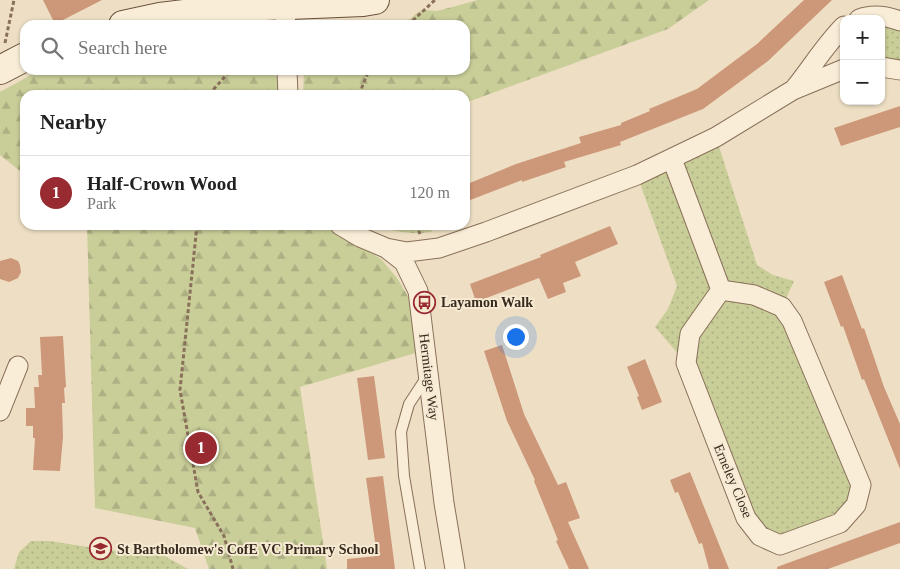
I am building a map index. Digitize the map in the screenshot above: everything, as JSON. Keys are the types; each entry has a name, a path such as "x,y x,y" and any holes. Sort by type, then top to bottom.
{"main road":[{"path":"149,20 191,12 240,7 286,15 368,1"}],"street":[{"path":"885,17 900,21"},
{"path":"793,90 816,62 828,41 840,30"},
{"path":"885,68 900,70"},
{"path":"386,248 408,252 439,248 522,219 637,175 716,138 793,90 840,71"},
{"path":"287,75 288,90"},
{"path":"672,159 721,290"},
{"name":"Hermitage Way","path":"348,230 386,248 404,262 418,291 444,503 455,569"},
{"name":"Erneley Close","path":"721,290 754,295 782,307 792,321 861,485 856,505 840,523 780,545 760,536 746,518 686,363 690,334 721,290"},
{"path":"0,411 18,366"}],"lane":[{"path":"420,569 404,476 401,432 409,404 428,374"}],"path":[{"path":"10,58 14,0"},
{"path":"413,20 435,0"},
{"path":"213,90 226,75"},
{"path":"362,90 367,75"},
{"path":"196,230 180,390 198,492 224,536 232,569"}],"green space":[{"path":"478,0 709,0 668,29 470,101 470,90 303,90 304,75 470,75 470,20 408,20 418,12 425,10 437,11"},
{"path":"885,19 900,21 900,70 885,68"},
{"path":"31,75 275,75 287,86 287,90 20,90 20,171 0,155 0,92"},
{"path":"716,137 757,265 773,275 794,281 782,307 861,485 856,505 780,545 760,536 686,363 655,327 668,309 677,286 637,175"},
{"path":"87,230 344,230 360,246 381,259 397,278 416,310 419,352 300,387 327,569 209,569 195,528 95,508"},
{"path":"395,230 431,230 432,232 417,233"},
{"path":"31,541 50,541 107,550 161,554 188,569 14,569 19,552"}],"building":[{"path":"43,0 102,0 63,20 53,20"},
{"path":"804,0 832,0 768,61 703,109 620,142 621,145 564,162 566,167 522,182 522,180 470,200 470,183 516,164 581,143 579,137 621,125 621,123 650,111 649,109 697,89 757,44"},
{"path":"900,106 900,127 841,146 834,128"},
{"path":"610,226 618,244 575,262 581,276 563,283 566,292 548,299 539,278 476,302 470,284 541,257 540,255"},
{"path":"11,258 18,261 21,272 18,278 9,282 0,279 0,261"},
{"path":"842,275 900,424 900,469 864,379 862,380 843,326 841,327 824,282"},
{"path":"63,336 66,387 64,388 65,403 62,403 63,437 60,471 33,470 35,438 33,438 33,426 26,426 26,408 35,408 34,387 39,387 38,375 42,375 40,337"},
{"path":"502,345 524,414 558,485 566,482 580,518 568,522 589,569 569,569 556,541 558,540 535,480 507,421 484,351"},
{"path":"645,359 662,402 642,410 637,397 639,396 627,367"},
{"path":"374,376 385,458 368,460 357,378"},
{"path":"690,472 729,569 709,569 702,543 699,544 678,492 675,493 670,480"},
{"path":"383,476 395,569 347,569 347,559 377,556 366,478"},
{"path":"900,522 900,543 828,569 777,569 777,567"}],"place":[{"name":"Layamon Walk","path":"425,302"},
{"name":"Half-Crown Wood","path":"201,448"},
{"name":"St Bartholomew's CofE VC Primary School","path":"101,549"}]}
